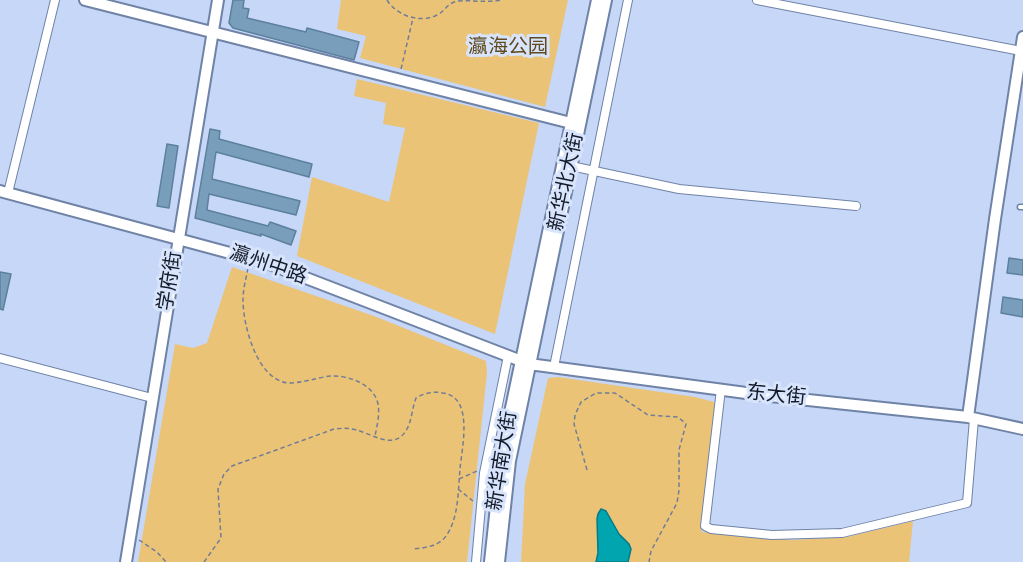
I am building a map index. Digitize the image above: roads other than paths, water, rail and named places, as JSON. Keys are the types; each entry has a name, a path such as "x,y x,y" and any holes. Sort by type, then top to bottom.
{"street":[{"path":"4,192 55,0"},
{"path":"85,0 571,123"},
{"name":"学府街","path":"126,562 218,0"},
{"name":"新华北大街","path":"525,363 597,0"},
{"name":"新华北大街","path":"525,363 571,166 606,0"},
{"path":"554,367 628,0"},
{"path":"757,0 1021,51"},
{"path":"721,389 705,526 711,529 772,535 842,533 967,503 971,418 995,219 1023,37"},
{"path":"571,166 680,189 856,207"},
{"name":"瀛州中路","path":"4,192 251,258 525,363"},
{"path":"476,562 486,466 508,356"},
{"path":"0,358 152,398"},
{"name":"东大街","path":"525,363 721,389 971,418 1023,429"},
{"name":"新华南大街","path":"490,562 501,460 525,363"},
{"name":"新华南大街","path":"499,562 510,461 525,363"}],"park label":[{"name":"瀛海公园","path":"508,48"}]}
